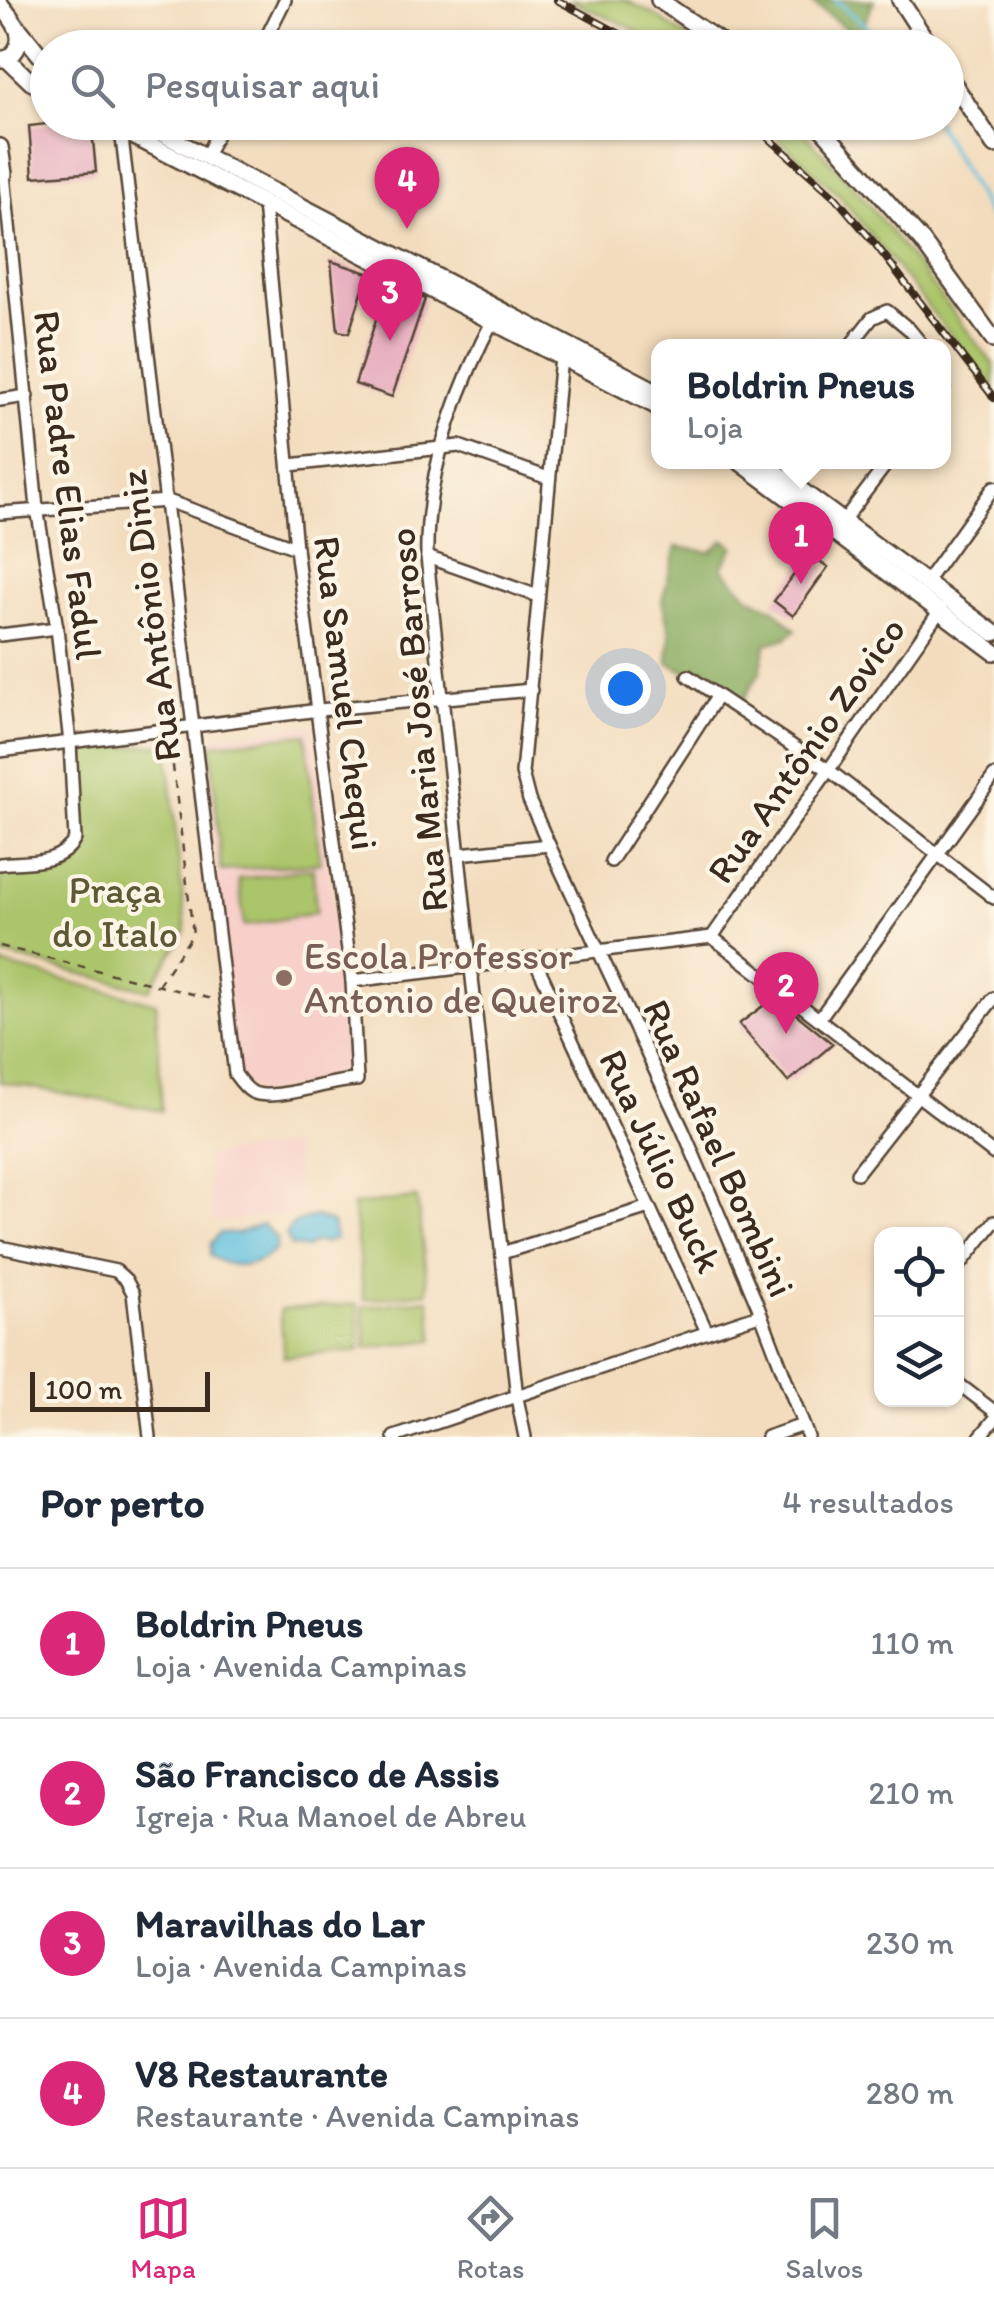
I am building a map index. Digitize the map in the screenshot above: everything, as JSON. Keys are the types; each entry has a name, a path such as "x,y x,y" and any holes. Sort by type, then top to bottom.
{"main road":[{"path":"659,0 703,30"},
{"path":"900,0 919,30"},
{"path":"0,4 30,42"},
{"path":"20,30 18,48 2,63 30,81"},
{"path":"964,99 994,145"},
{"path":"140,140 264,204 651,389"},
{"path":"175,140 651,403"},
{"path":"832,140 922,241 994,340"},
{"path":"0,147 2,174"},
{"path":"750,469 944,605 994,632"},
{"path":"774,469 926,582 944,605 994,652"}],"street":[{"path":"270,30 285,0"},
{"name":"Rua Antônio Diniz","path":"115,140 168,501 235,1074 248,1091"},
{"path":"206,156 214,140"},
{"name":"Rua Padre Elias Fadul","path":"0,864 54,859 68,852 75,838 70,743 57,628 37,508 27,396 6,282 2,174"},
{"name":"Rua Samuel Chequi","path":"248,1091 265,1096 357,1080 352,981 296,548 264,204"},
{"path":"856,339 879,312 886,311 917,339"},
{"name":"Rua Maria José Barroso","path":"496,315 462,386 443,447 426,520 426,557 517,1398 525,1437"},
{"name":"Rua Rafael Bombini","path":"560,356 522,773 549,845 683,1130 806,1431"},
{"path":"0,400 27,396"},
{"path":"290,465 460,446 548,478"},
{"path":"844,520 883,469"},
{"path":"926,582 994,487"},
{"path":"0,512 168,501 296,548"},
{"path":"426,557 538,596"},
{"name":"Rua Antônio Zovico","path":"712,937 944,605"},
{"path":"0,634 57,628"},
{"path":"688,676 830,771 994,898"},
{"path":"0,751 319,710 531,690"},
{"path":"611,862 717,697"},
{"path":"819,1019 994,776"},
{"path":"459,854 549,845"},
{"path":"352,981 712,937 994,1154"},
{"name":"Rua Júlio Buck","path":"536,960 707,1332"},
{"path":"857,1173 994,998"},
{"path":"502,1253 649,1208"},
{"path":"964,1260 994,1222"},
{"path":"0,1247 116,1271 126,1280 134,1293 150,1437"},
{"path":"394,1437 759,1315"},
{"path":"964,1388 994,1411"},
{"path":"980,1437 994,1420"},
{"path":"766,1437 806,1431"}],"path":[{"path":"158,985 193,934 168,729"},
{"path":"0,946 227,1002"}],"shaded area":[{"name":"Escola Professor Antonio de Queiroz","path":"312,725 351,1062 342,1077 260,1095 235,1074 204,738"},
{"path":"293,1145 300,1212 212,1223 205,1156"}],"green space":[{"path":"568,0 625,0 676,30 630,27"},
{"path":"808,0 874,0 862,30 848,30"},
{"path":"779,140 811,140 865,199 994,365 994,390 839,195"},
{"path":"724,540 734,546 722,568 748,596 774,609 796,630 786,638 766,644 760,672 743,700 668,663 670,634 662,601 676,547 711,552"},
{"path":"306,734 320,863 221,871 211,744"},
{"name":"Praça do Italo","path":"164,744 186,931 149,990 0,954 0,873 55,865 81,847 81,757 90,749"},
{"path":"313,868 316,913 244,926 239,879"},
{"path":"0,964 156,1003 162,1111 0,1082"},
{"path":"417,1198 428,1292 364,1300 353,1205"},
{"path":"429,1299 434,1340 366,1348 362,1307"},
{"path":"357,1304 360,1350 284,1357 280,1310"}],"water":[{"path":"315,1217 332,1223 335,1239 315,1242 307,1248 291,1246 288,1230"},
{"path":"262,1224 276,1238 276,1249 261,1260 236,1265 210,1256 211,1243 220,1233 236,1234"}],"building":[{"path":"30,140 93,140 96,172 33,177"},
{"path":"331,261 368,273 349,333 338,331"},
{"path":"387,286 425,299 392,397 355,384"},
{"path":"809,555 828,567 793,616 774,601"},
{"path":"775,997 833,1044 788,1082 739,1024"}],"waterway":[{"path":"835,0 871,30"},
{"path":"946,140 994,225"}],"railway":[{"path":"557,0 613,30"},
{"path":"771,140 835,197 948,339"},
{"path":"951,342 994,398"}],"place":[{"name":"V8 Restaurante","path":"407,229"},
{"name":"Maravilhas do Lar","path":"390,341"},
{"name":"Boldrin Pneus","path":"801,584"},
{"name":"Escola Professor Antonio de Queiroz","path":"284,978"},
{"name":"São Francisco de Assis","path":"786,1034"}]}
